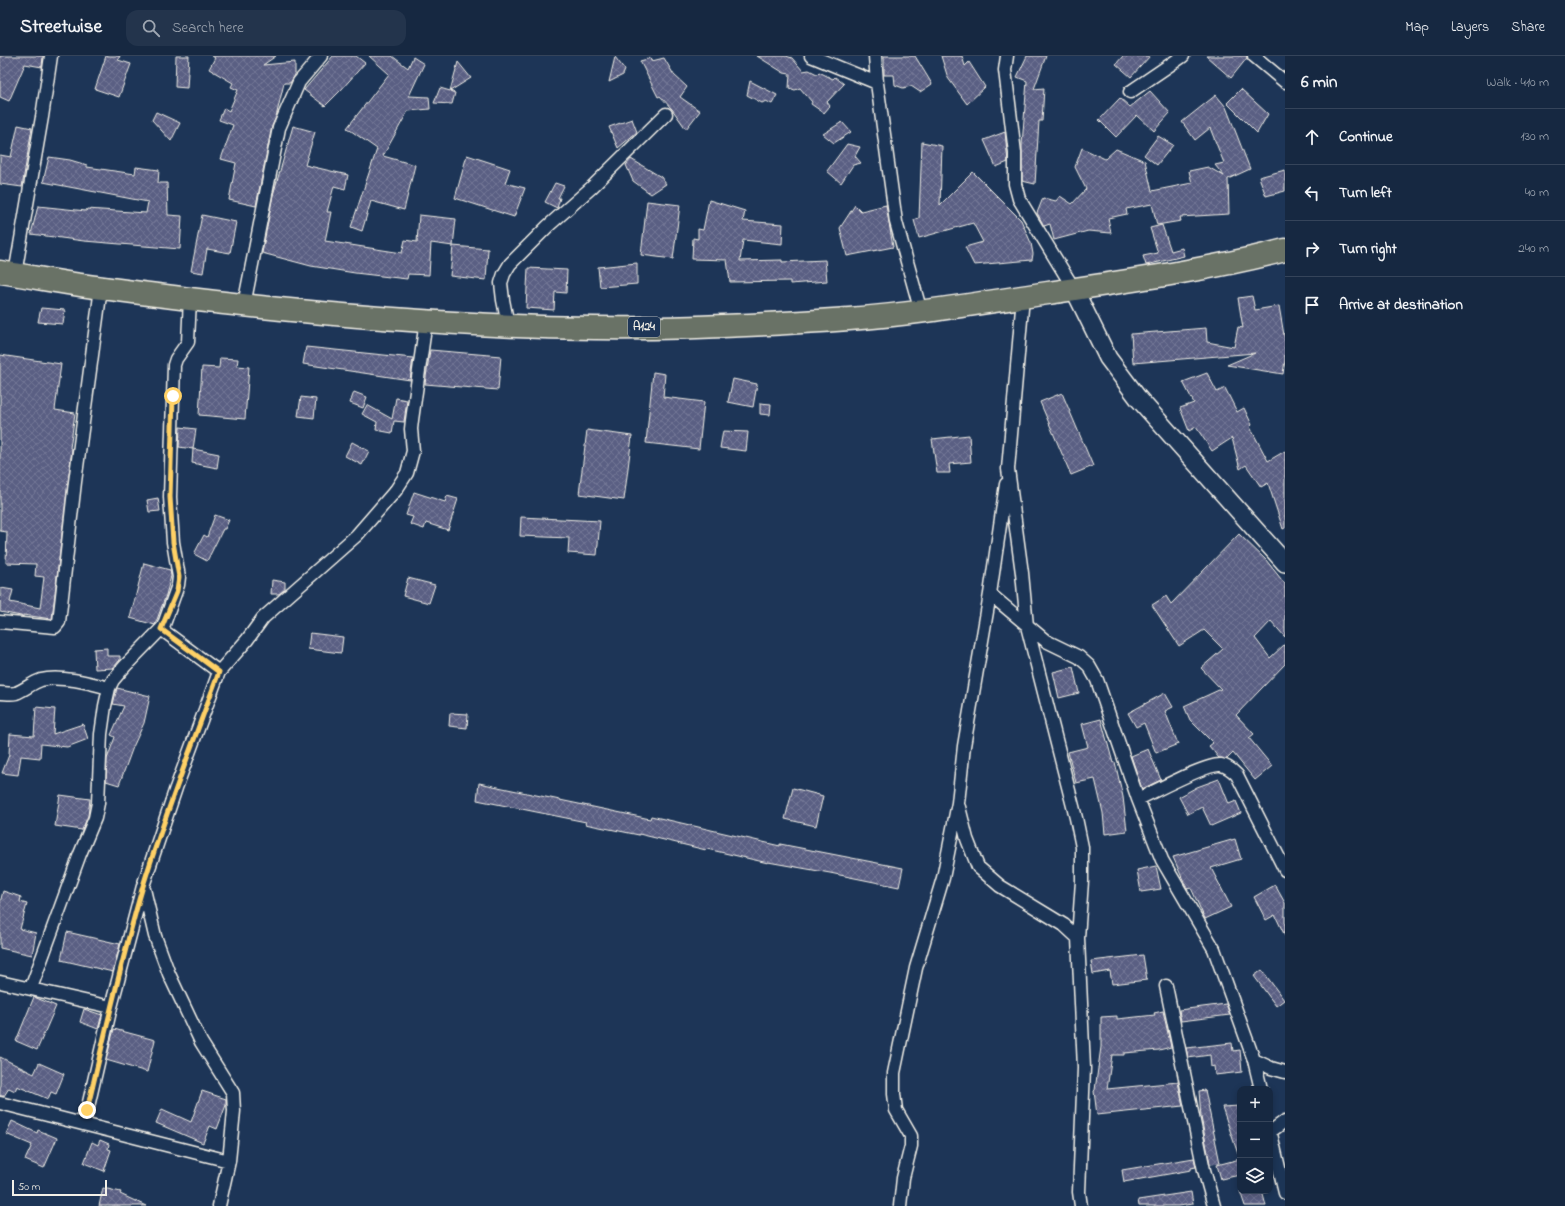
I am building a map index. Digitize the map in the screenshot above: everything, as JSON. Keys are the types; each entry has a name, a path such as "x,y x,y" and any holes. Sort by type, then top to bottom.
{"highway":[{"name":"A124","path":"7,273 101,288 244,305 426,321 603,328 762,325 852,319 921,312 1214,266 1285,250"}],"street":[{"path":"7,273 41,124 51,56"},
{"path":"811,56 877,83"},
{"path":"875,56 877,83 896,222 921,312"},
{"path":"1007,56 1005,70 1016,153 1016,191 1019,199 1074,289 1108,358 1138,398 1285,562"},
{"path":"1130,92 1183,56"},
{"path":"1254,56 1285,82"},
{"path":"244,305 279,128 299,82 318,57"},
{"path":"508,325 501,283 510,264 548,226 591,188 666,114"},
{"path":"0,622 55,627 59,622 75,482 101,288"},
{"path":"900,1206 903,1178 911,1146 911,1136 896,1110 894,1073 916,968 943,878 958,803 964,746 990,594 1008,469 1023,297"},
{"path":"30,988 95,818 98,803 101,734 108,688 125,666 161,629 178,585 179,577 173,542 170,497 170,458 174,365 176,359 188,342 190,298"},
{"path":"84,1124 143,886 176,788 219,672 247,640 263,618 357,535 396,490 407,473 413,451 411,429 426,321"},
{"path":"1008,469 1022,574 1027,626 1082,847 1082,881 1078,938 1084,1068 1080,1192 1081,1206"},
{"path":"990,594 1046,642 1079,657 1089,666 1097,680 1138,799 1162,860 1214,949 1254,1060 1260,1086"},
{"path":"161,629 219,672"},
{"path":"0,693 16,692 48,679 59,679 108,688"},
{"path":"1138,799 1199,770 1221,765 1230,769 1237,775 1285,870"},
{"path":"958,803 967,839 978,867 1000,886 1064,925 1078,938"},
{"path":"143,886 155,936 169,974 201,1042 233,1093 234,1111 229,1161 219,1206"},
{"path":"0,982 112,1007"},
{"path":"1166,986 1204,1170 1214,1206"},
{"path":"1254,1060 1271,1068 1285,1072"},
{"path":"0,1103 229,1161"},
{"path":"1273,1130 1285,1121"},
{"path":"1273,1144 1285,1193"}],"building":[{"path":"0,56 43,56 42,67 25,64 9,101 0,97"},
{"path":"106,56 120,56 118,60 131,64 119,97 95,89"},
{"path":"176,56 189,56 187,88 175,87"},
{"path":"212,56 276,56 263,65 295,62 295,75 290,83 284,83 276,117 272,126 256,206 229,200 236,163 221,159 233,125 219,120 224,108 229,111 238,90 231,87 233,83 209,69 215,58"},
{"path":"333,56 356,56 365,63 325,106 304,90"},
{"path":"369,56 392,56 408,68 413,57 424,64 409,96 429,97 430,109 408,111 383,156 415,165 404,210 371,201 362,231 351,227 377,149 347,128 389,74"},
{"path":"757,56 786,56 792,58 803,71 809,70 817,74 819,72 833,79 835,77 844,84 827,102 830,106 824,113 811,104 812,102 800,88 795,90 789,88 790,74 784,73"},
{"path":"884,56 915,56 932,84 920,92 911,86 903,88 895,85 894,75 884,75"},
{"path":"941,56 962,56 965,66 969,62 985,87 967,104 948,78"},
{"path":"1027,56 1046,56 1034,89 1044,88 1042,121 1039,121 1035,184 1022,181 1022,145 1027,81 1017,77"},
{"path":"1123,56 1150,56 1131,77 1116,64"},
{"path":"1206,56 1247,56 1247,58 1231,78"},
{"path":"615,57 625,70 623,75 609,82"},
{"path":"651,58 652,61 664,58 674,75 687,87 680,97 700,111 686,129 672,109 660,96 658,97 640,61"},
{"path":"458,62 471,78 450,91"},
{"path":"750,81 777,95 772,104 766,101 762,103 747,95"},
{"path":"440,88 455,93 452,104 434,103"},
{"path":"1241,89 1268,114 1257,133 1227,103"},
{"path":"1150,91 1170,113 1154,131 1137,115 1116,137 1099,120 1120,98 1130,107"},
{"path":"1216,95 1226,107 1250,169 1228,179 1229,214 1180,217 1181,221 1157,225 1152,204 1126,209 1127,214 1108,218 1111,233 1088,231 1054,240 1050,224 1044,226 1037,213 1043,198 1056,201 1060,196 1072,204 1086,189 1075,167 1082,148 1105,159 1116,149 1145,161 1152,191 1192,183 1189,171 1208,167 1224,176 1215,165 1224,163 1210,128 1195,140 1182,122"},
{"path":"156,112 180,123 171,141 152,120"},
{"path":"632,119 637,132 618,148 609,127"},
{"path":"842,122 851,132 834,143 823,134"},
{"path":"18,125 32,128 22,187 0,184 0,155 11,157"},
{"path":"293,126 315,132 305,165 348,175 345,189 334,186 327,212 331,212 325,241 402,253 405,240 417,242 419,215 456,219 453,246 431,243 429,275 408,274 407,279 355,273 311,266 262,253 273,195"},
{"path":"1005,132 1008,162 996,167 984,140"},
{"path":"1158,136 1173,145 1157,165 1144,155"},
{"path":"922,142 942,146 940,205 973,172 1021,220 1031,243 1033,254 1032,260 974,265 965,247 983,242 973,223 919,238 914,220 919,218"},
{"path":"847,144 860,147 855,156 861,163 853,165 841,183 827,171"},
{"path":"467,155 510,169 505,183 525,188 514,217 455,198"},
{"path":"49,157 70,160 87,165 87,167 135,174 136,167 159,170 158,183 167,183 168,215 182,216 180,249 84,241 31,234 38,206 86,211 87,209 146,213 148,202 43,182"},
{"path":"631,159 661,177 666,184 651,194 633,181 626,165"},
{"path":"1285,170 1285,191 1266,196 1259,177"},
{"path":"555,183 564,186 558,198 560,198 557,208 545,202"},
{"path":"709,200 745,211 743,221 783,224 782,244 743,240 740,261 782,260 782,262 825,260 827,281 790,284 790,281 730,282 727,260 692,259 693,238 698,239 698,229 703,230"},
{"path":"647,201 680,205 673,259 641,255"},
{"path":"855,205 861,211 886,205 893,247 847,256 840,228"},
{"path":"202,215 236,222 230,253 207,249 203,273 191,271"},
{"path":"1162,225 1171,251 1182,248 1184,256 1146,265 1143,256 1158,253 1150,228"},
{"path":"453,246 488,249 486,280 450,276"},
{"path":"637,263 637,284 600,287 598,267"},
{"path":"528,268 567,270 566,293 555,292 554,310 526,308"},
{"path":"1252,296 1255,310 1279,306 1285,341 1283,374 1227,365 1255,353 1133,363 1131,334 1206,328 1207,342 1234,347 1238,327 1243,328 1238,298"},
{"path":"41,308 65,310 63,324 38,322"},
{"path":"306,347 413,358 410,380 303,364"},
{"path":"430,350 501,356 498,390 425,384"},
{"path":"0,355 61,364 55,410 75,413 52,619 23,615 23,617 0,612 1,588 13,590 10,602 40,608 44,577 35,576 36,564 6,563 7,532 0,531"},
{"path":"220,358 238,359 237,366 249,367 245,419 199,415 202,367 219,368"},
{"path":"653,372 665,374 663,397 704,402 699,449 646,443"},
{"path":"1207,373 1217,392 1225,388 1237,412 1244,408 1252,425 1250,427 1268,461 1285,451 1285,528 1283,529 1268,483 1261,487 1246,465 1240,469 1232,438 1212,451 1196,427 1189,431 1180,408 1194,403 1183,382"},
{"path":"733,379 757,384 753,407 728,402"},
{"path":"354,392 367,397 363,408 350,403"},
{"path":"1062,393 1093,466 1071,475 1040,402"},
{"path":"301,397 316,399 314,418 298,416"},
{"path":"396,398 407,400 404,422 394,421 392,433 376,430 377,422 362,414 367,405 392,419"},
{"path":"760,403 771,404 770,415 760,414"},
{"path":"180,427 196,429 193,449 179,447"},
{"path":"587,430 632,436 624,500 579,494"},
{"path":"723,431 748,432 746,451 720,448"},
{"path":"969,435 971,462 949,464 950,473 937,473 932,439"},
{"path":"352,442 369,451 362,465 345,456"},
{"path":"193,449 219,454 217,468 192,463"},
{"path":"414,492 445,502 447,496 458,499 448,530 426,523 424,529 410,524 413,517 406,515"},
{"path":"158,498 160,511 149,512 147,500"},
{"path":"215,515 229,520 207,561 194,554 204,535 207,537"},
{"path":"521,517 600,521 597,555 568,553 569,538 520,536"},
{"path":"1239,534 1266,560 1285,584 1285,637 1271,621 1255,638 1270,658 1285,644 1285,664 1236,715 1254,734 1249,738 1272,766 1255,780 1233,753 1227,759 1219,758 1209,746 1213,743 1190,720 1184,706 1221,689 1201,668 1223,649 1204,630 1179,646 1152,605 1166,596 1171,604"},
{"path":"144,563 170,570 171,576 166,595 155,625 130,618"},
{"path":"408,578 435,585 429,603 403,596"},
{"path":"272,580 285,582 285,589 279,594 271,594"},
{"path":"310,633 343,637 341,653 308,649"},
{"path":"107,648 107,656 120,656 120,660 113,668 95,669 94,649"},
{"path":"1073,667 1079,693 1059,698 1053,672"},
{"path":"117,688 150,696 144,723 133,747 119,785 106,781 107,759 115,737 111,735 124,706 113,704"},
{"path":"1165,693 1173,707 1165,711 1178,744 1156,753 1144,723 1136,727 1128,713"},
{"path":"36,707 55,709 53,734 83,724 88,739 67,747 41,744 40,758 21,756 18,775 2,773 9,755 10,734 34,736"},
{"path":"450,713 468,714 467,728 449,726"},
{"path":"1101,719 1113,763 1115,762 1123,797 1127,831 1105,834 1103,813 1095,779 1076,783 1068,752 1088,747 1082,724"},
{"path":"1148,749 1161,780 1142,789 1131,756"},
{"path":"1219,779 1229,804 1236,801 1241,813 1211,826 1202,807 1188,814 1179,797 1197,787"},
{"path":"479,783 650,819 651,816 780,846 780,844 903,868 899,887 830,873 768,863 639,834 585,824 586,822 477,800"},
{"path":"793,788 823,796 816,826 785,819"},
{"path":"60,795 90,799 88,816 82,830 55,826"},
{"path":"1235,839 1241,859 1211,868 1231,907 1205,919 1191,888 1187,889 1173,857"},
{"path":"1156,866 1161,889 1141,892 1137,870"},
{"path":"1275,885 1285,903 1285,936 1275,915 1266,920 1254,897"},
{"path":"3,891 21,897 20,902 27,904 20,929 36,933 32,955 0,948 0,903"},
{"path":"67,932 120,944 113,972 61,960"},
{"path":"1143,955 1147,980 1112,984 1110,971 1093,974 1091,961"},
{"path":"1262,970 1284,1000 1276,1006 1254,976"},
{"path":"34,997 56,1006 37,1050 16,1041"},
{"path":"1226,1004 1230,1015 1181,1021 1179,1010"},
{"path":"84,1009 102,1015 98,1029 80,1022"},
{"path":"1163,1011 1171,1047 1159,1050 1124,1053 1124,1055 1112,1055 1107,1089 1178,1082 1183,1106 1097,1115 1094,1091 1101,1047 1101,1017 1117,1016 1117,1019 1155,1015 1154,1013"},
{"path":"114,1029 155,1040 147,1072 106,1060"},
{"path":"1232,1043 1233,1051 1240,1050 1242,1072 1215,1075 1214,1066 1211,1067 1210,1055 1188,1058 1186,1048"},
{"path":"0,1057 34,1074 39,1063 64,1074 56,1094 51,1092 48,1099 17,1086 15,1091 9,1088 4,1096 0,1096"},
{"path":"1205,1090 1220,1163 1210,1164 1201,1117 1199,1091"},
{"path":"202,1091 226,1099 226,1105 217,1129 210,1126 203,1143 156,1123 162,1109 191,1122"},
{"path":"1237,1106 1237,1151 1222,1107"},
{"path":"12,1121 37,1133 38,1130 57,1138 44,1168 25,1160 32,1145 6,1134"},
{"path":"100,1140 109,1144 108,1149 111,1150 104,1171 84,1163 92,1142 98,1145"},
{"path":"1194,1158 1196,1167 1191,1168 1191,1170 1124,1182 1122,1170"},
{"path":"1237,1160 1237,1176 1221,1179 1217,1165"},
{"path":"103,1188 121,1192 120,1194 146,1206 99,1206"},
{"path":"1191,1192 1193,1204 1178,1206 1139,1206 1138,1200"},
{"path":"1241,1194 1263,1194 1266,1206 1245,1206"}],"route":[{"path":"87,1110 143,886 176,788 219,672 161,629 177,591 179,577 173,542 170,497 173,396"}]}
